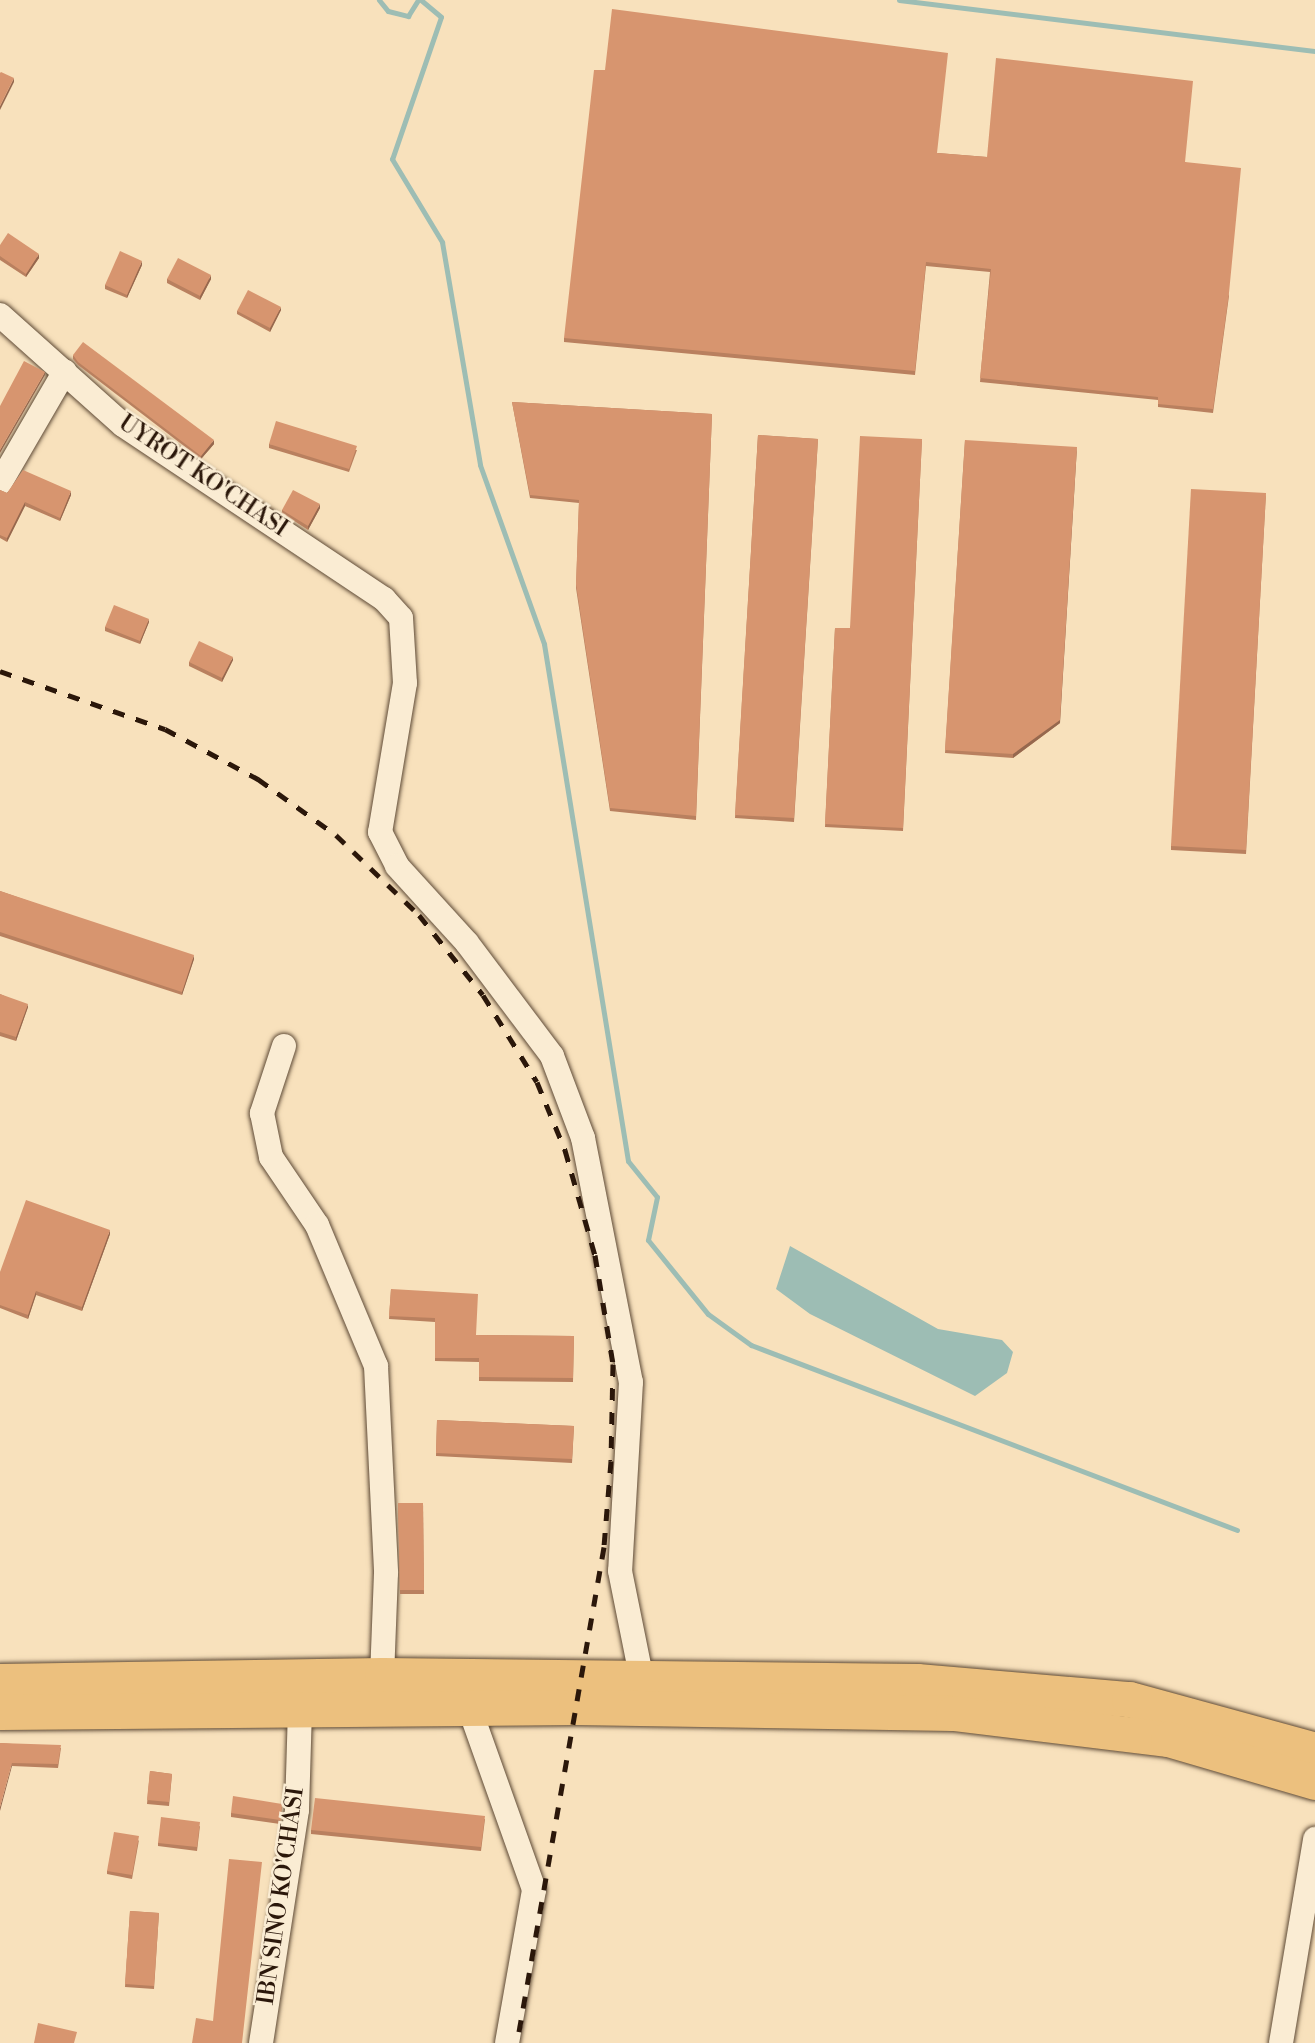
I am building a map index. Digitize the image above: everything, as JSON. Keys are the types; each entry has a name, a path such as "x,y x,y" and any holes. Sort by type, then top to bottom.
{"highway":[{"path":"0,1712 140,1695 382,1675 917,1681 1067,1690 1129,1699 1315,1750"},
{"path":"0,1681 300,1708 469,1707 966,1714 1168,1739 1315,1782"}],"street":[{"name":"UYROT KO'CHASI","path":"0,315 65,370 123,425 384,599 401,618 405,683 380,832 397,866 467,943 552,1056 583,1138 631,1382 620,1571 642,1680"},
{"path":"0,483 65,370"},
{"path":"284,1046 262,1113 271,1157 317,1225 376,1366 386,1573 382,1675"},
{"path":"469,1707 534,1890 507,2043"},
{"name":"IBN SINO KO'CHASI","path":"261,2043 297,1810 300,1708"},
{"path":"1281,2043 1315,1839"}],"water":[{"path":"790,1246 938,1329 1002,1340 1013,1352 1007,1373 975,1396 810,1314 776,1289"}],"building":[{"path":"612,9 948,53 937,153 987,157 996,58 1193,81 1185,162 1241,168 1229,293 1213,409 1158,404 1158,397 980,378 991,269 926,262 915,371 564,338 594,70 605,70"},
{"path":"0,73 14,78 0,106"},
{"path":"8,233 39,254 26,274 0,256 0,245"},
{"path":"120,251 142,261 127,295 105,285"},
{"path":"178,258 211,275 200,296 167,279"},
{"path":"248,290 281,307 270,328 237,311"},
{"path":"83,342 214,440 201,456 78,362 73,355"},
{"path":"24,361 45,372 0,450 0,406"},
{"path":"512,402 712,414 696,816 610,808 576,584 579,500 530,495"},
{"path":"276,421 357,446 349,469 269,444"},
{"path":"758,435 818,439 794,818 735,815"},
{"path":"860,436 922,439 903,828 825,824 835,628 850,628"},
{"path":"965,440 1077,447 1060,720 1013,754 945,750"},
{"path":"23,470 71,491 60,518 25,502 7,538 0,535 0,490 7,493"},
{"path":"1191,489 1266,493 1246,850 1171,846"},
{"path":"293,490 320,504 308,526 282,510"},
{"path":"114,605 149,619 140,641 105,627"},
{"path":"199,641 233,657 222,678 189,662"},
{"path":"0,891 194,955 182,992 0,932"},
{"path":"0,994 28,1004 16,1037 0,1032"},
{"path":"26,1200 110,1230 82,1307 36,1291 28,1315 0,1305 0,1272"},
{"path":"391,1289 478,1294 476,1335 574,1336 573,1378 479,1377 479,1358 435,1358 435,1318 389,1316"},
{"path":"437,1420 574,1426 572,1459 436,1453"},
{"path":"398,1503 423,1503 424,1590 400,1590"},
{"path":"0,1743 61,1745 58,1764 12,1763 0,1807"},
{"path":"150,1771 172,1774 169,1802 147,1800"},
{"path":"233,1796 282,1804 280,1820 231,1813"},
{"path":"315,1798 485,1816 481,1847 311,1830"},
{"path":"161,1817 200,1822 197,1847 158,1843"},
{"path":"114,1832 139,1836 132,1875 107,1871"},
{"path":"229,1859 262,1862 242,2043 192,2043 196,2018 213,2021"},
{"path":"130,1911 159,1913 154,1986 125,1984"},
{"path":"38,2023 77,2032 74,2043 34,2043"}],"waterway":[{"path":"379,0 388,11 408,16 418,0"},
{"path":"421,0 441,17 392,159 442,242 480,465 544,644 628,1161 657,1197 648,1240 708,1314 751,1345 1237,1530"},
{"path":"899,0 1315,51"}],"railway":[{"path":"0,671 165,729 258,779 336,835 419,915 483,995 537,1082 565,1150 595,1255 613,1364 611,1461 604,1547 517,2043"}]}
